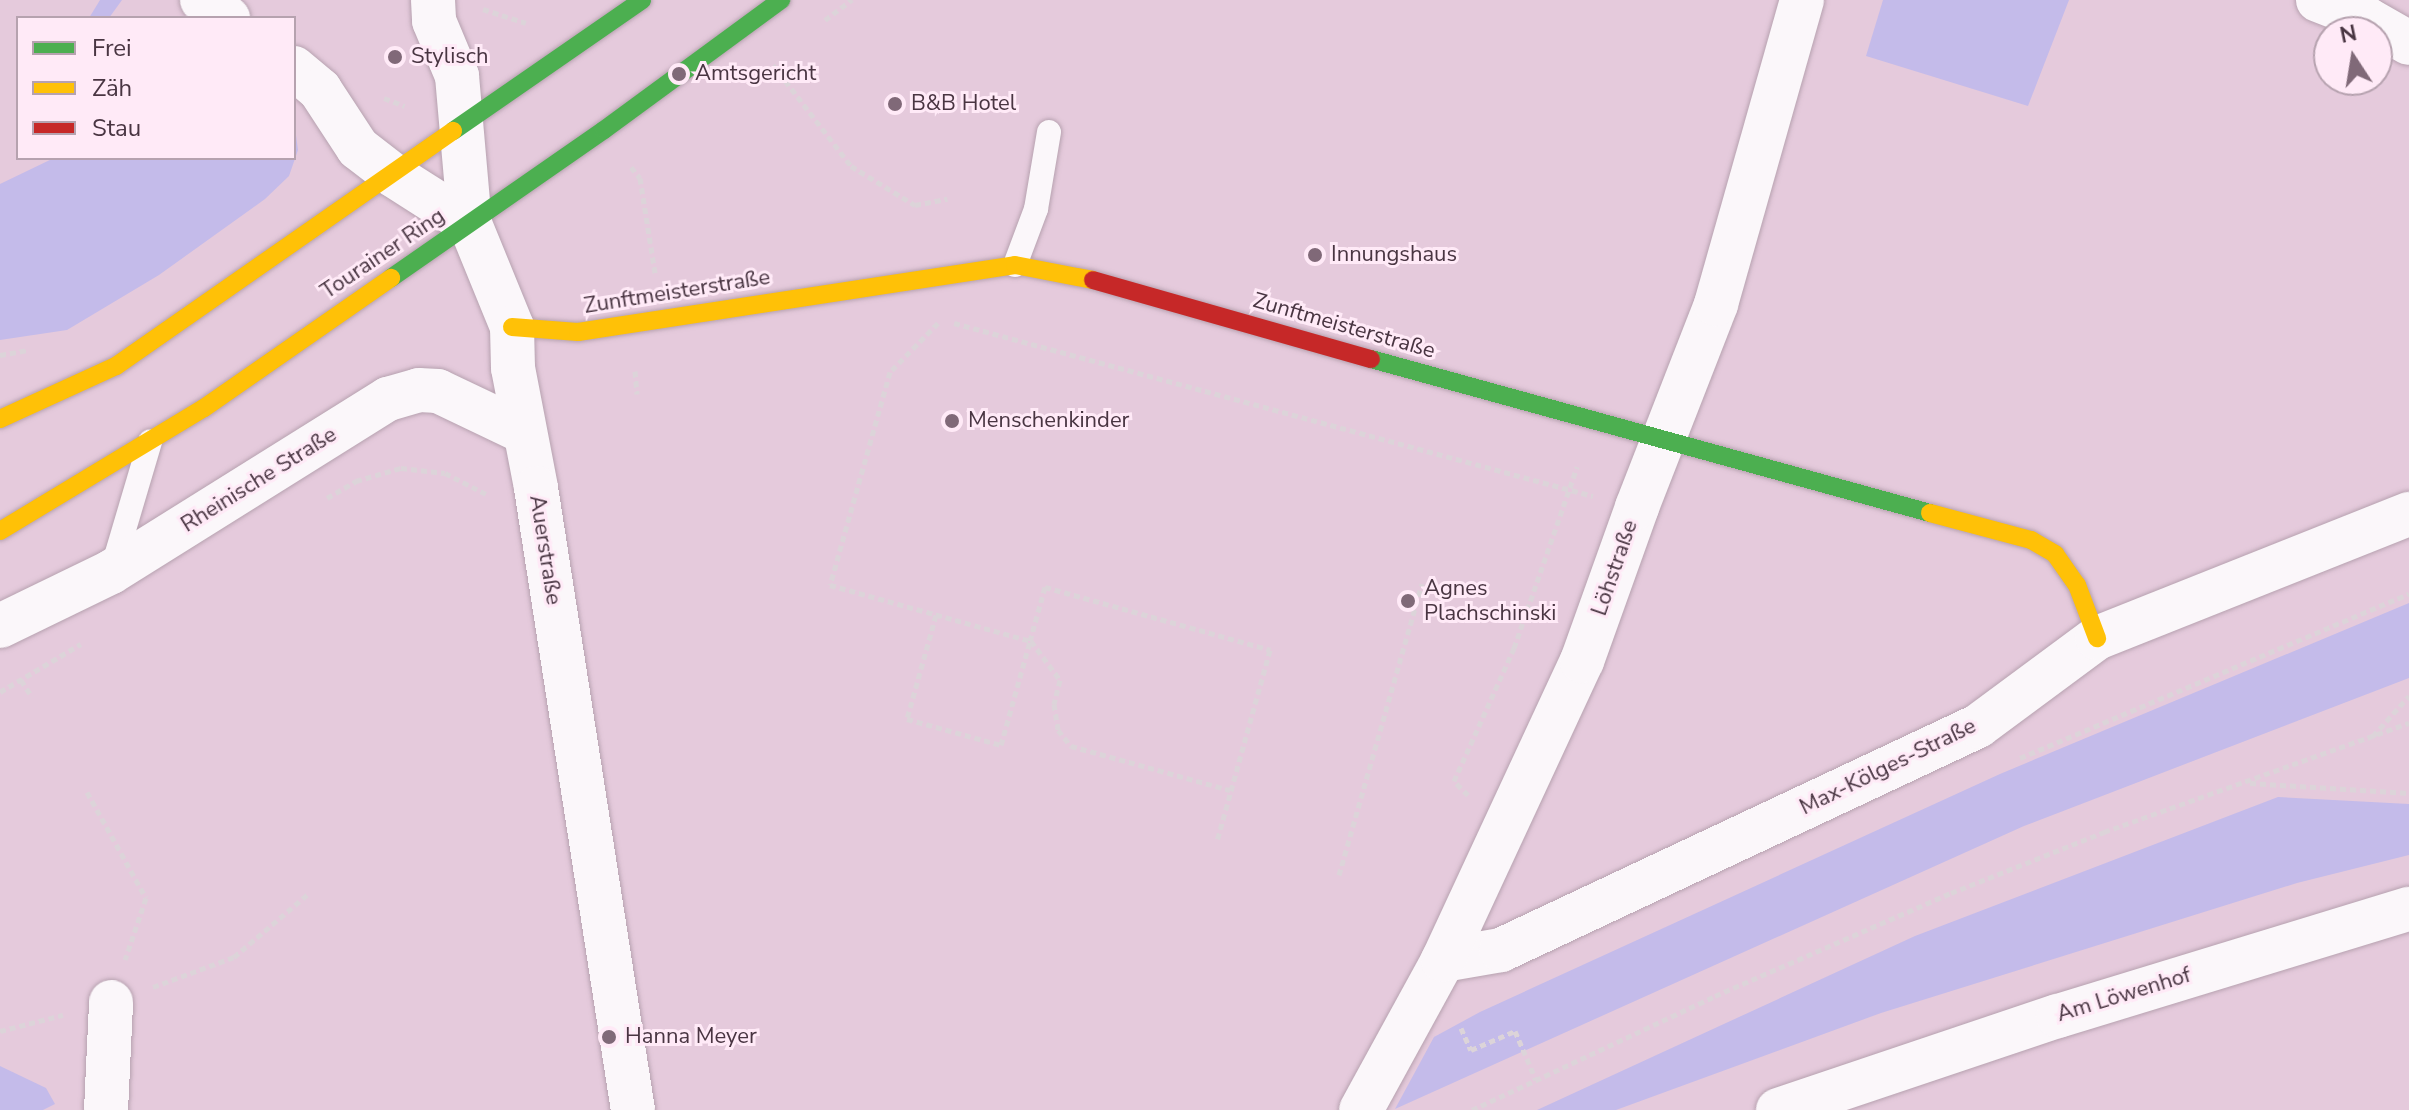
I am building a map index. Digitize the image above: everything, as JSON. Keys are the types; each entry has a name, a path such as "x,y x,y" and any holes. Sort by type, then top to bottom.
{"main road":[{"path":"0,419 116,366 642,0"},
{"name":"Tourainer Ring","path":"0,531 150,442 470,224 781,0"},
{"name":"Zunftmeisterstraße","path":"512,327 578,332 1015,265 1060,271 1663,442 2031,540 2055,554 2077,585 2097,638"}],"street":[{"path":"202,0 225,16"},
{"name":"Auerstraße","path":"433,0 434,21 457,76 459,129 470,224 512,327 513,368 536,488 633,1110"},
{"name":"Löhstraße","path":"1361,1110 1443,960 1582,661 1637,507 1716,304 1802,0"},
{"path":"2318,0 2367,19 2409,43"},
{"path":"296,70 320,90 358,148 393,175 470,224"},
{"name":"Rheinische Straße","path":"0,626 111,572 388,399 405,393 438,391 524,432"},
{"name":"Max-Kölges-Straße","path":"1443,960 1501,950 1978,726 2097,638 2409,514"},
{"name":"Am Löwenhof","path":"1778,1110 1844,1099 2058,1016 2409,909"},
{"path":"106,1110 111,1002"}],"lane":[{"path":"1015,265 1036,209 1049,132"},
{"path":"111,572 150,442"}],"path":[{"path":"770,61 851,166 915,205 947,199"},
{"path":"604,130 640,178 663,320"},
{"path":"934,318 1637,507"},
{"path":"941,320 890,372 830,585 1030,641 1060,680 1054,704 1058,730 1071,746 1230,790"},
{"path":"634,362 637,394"},
{"path":"1504,834 1454,781 1514,648 1593,422"},
{"path":"315,505 356,481 401,468 445,473 491,497 536,488"},
{"path":"1339,875 1422,584"},
{"path":"936,615 907,719 1001,745 1045,587 1270,650 1217,841"},
{"path":"0,692 82,643"},
{"path":"21,680 32,697"},
{"path":"2372,737 2409,696"},
{"path":"1472,1110 1715,996 1951,893 2104,832 2409,723"},
{"path":"2245,782 2409,793"},
{"path":"87,792 146,898 111,1002"},
{"path":"0,1031 111,1002 234,957 308,894"},
{"path":"1460,1025 1471,1050 1515,1031 1536,1080"}],"shaded area":[{"path":"100,0 122,0 110,16 90,16"},
{"path":"1883,0 2069,0 2028,106 1866,56"},
{"path":"50,160 295,160 289,176 265,199 159,275 67,330 0,340 0,184"},
{"path":"2409,603 2409,678 2024,826 1395,1109 1434,1037 1480,1012 2000,774"},
{"path":"2278,797 2409,804 2409,855 2297,883 1881,1013 1616,1110 1537,1110 1915,936"},
{"path":"0,1066 46,1088 55,1104 43,1110 0,1110"}],"traffic: fast":[{"path":"453,131 642,0"},
{"path":"391,278 604,130 781,0"},
{"path":"1371,359 1930,513"}],"traffic: slow":[{"path":"0,419 116,366 453,131"},
{"path":"512,327 578,332 1015,265 1093,280"},
{"path":"0,531 204,408 391,278"},
{"path":"1930,513 2031,540 2055,554 2077,585 2097,638"}],"traffic: jam":[{"path":"1093,280 1371,359"}],"place":[{"name":"Stylisch","path":"395,57"},
{"name":"Amtsgericht","path":"679,74"},
{"name":"B&B Hotel","path":"895,104"},
{"name":"Innungshaus","path":"1315,255"},
{"name":"Menschenkinder","path":"952,421"},
{"name":"Agnes Plachschinski","path":"1408,601"},
{"name":"Hanna Meyer","path":"609,1037"}]}
